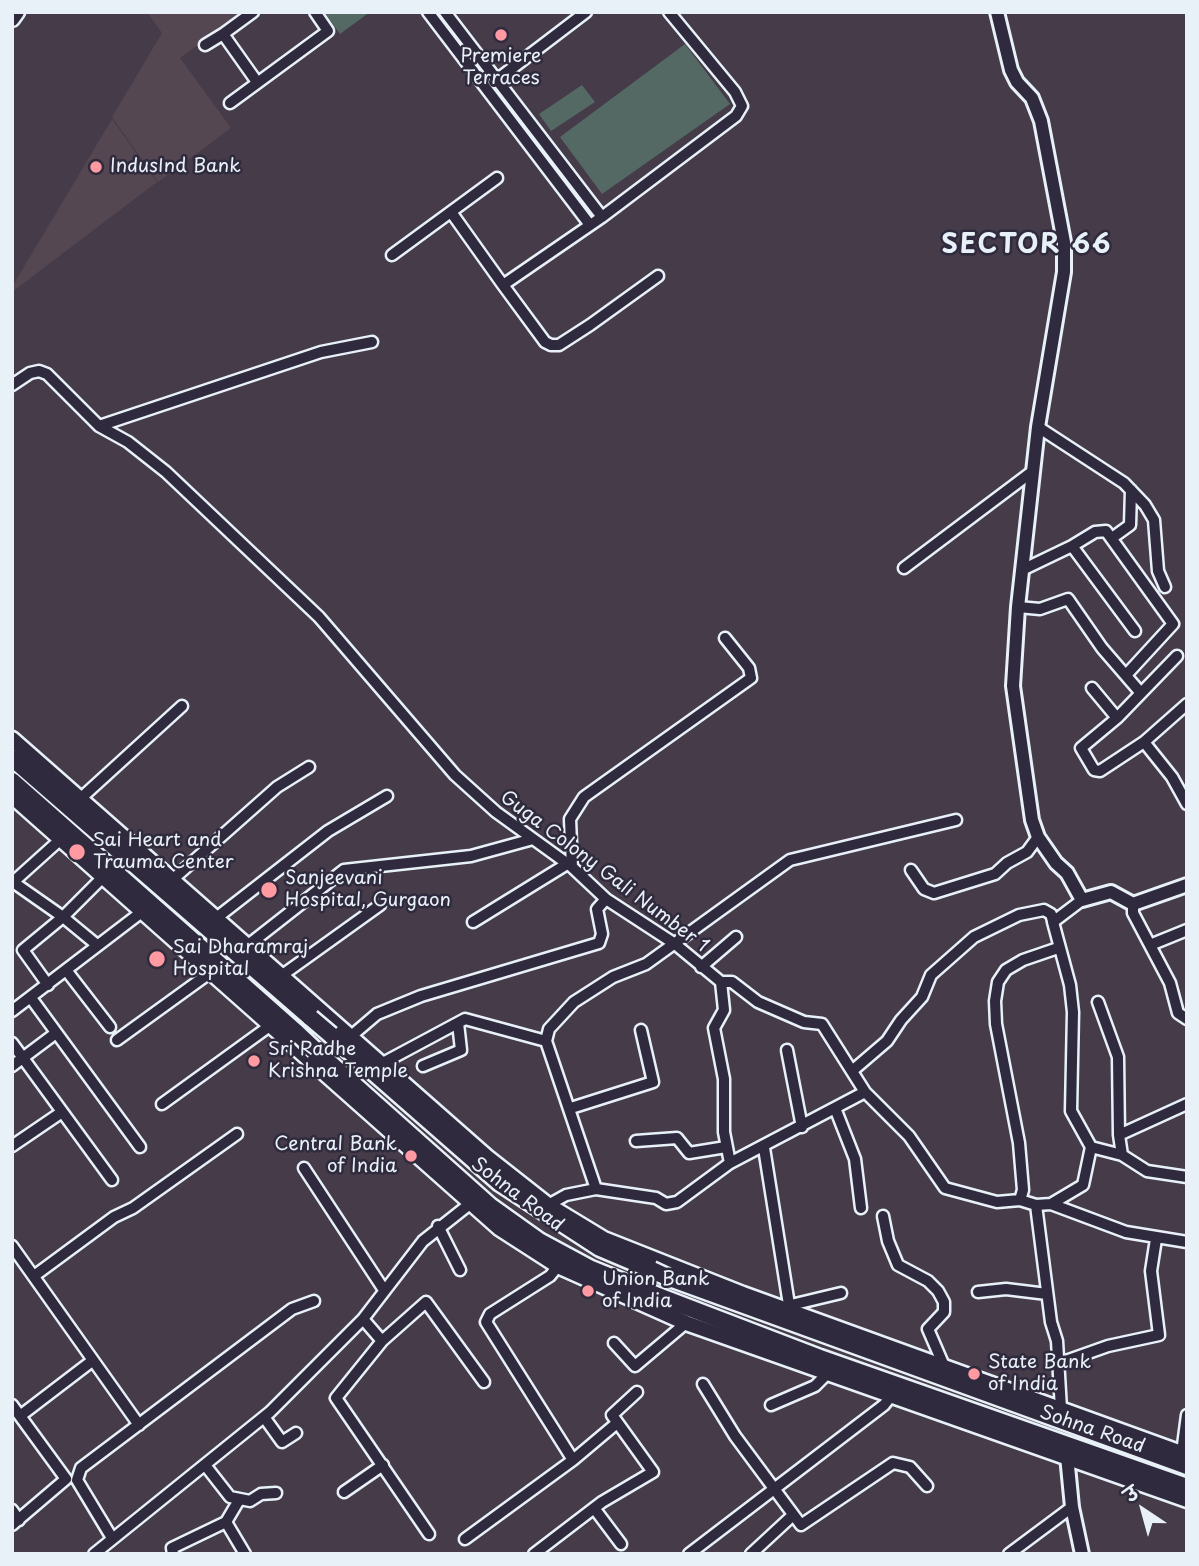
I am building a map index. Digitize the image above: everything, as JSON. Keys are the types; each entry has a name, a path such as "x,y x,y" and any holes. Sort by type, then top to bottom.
{"highway":[{"name":"Sohna Road","path":"14,750 320,1018 331,1035 500,1183 600,1248 1185,1458"},
{"name":"Sohna Road","path":"12,781 297,1033 307,1050 490,1206 539,1241 648,1297 1187,1487"}],"main road":[{"path":"12,19 17,12"},
{"path":"14,750 80,799 281,976 320,1018 350,1037 504,1171 548,1205 604,1239 661,1270 791,1308 1185,1458"},
{"path":"12,796 271,1026 307,1050 499,1228 558,1266 648,1297 687,1323 1187,1500"},
{"path":"307,1050 320,1018"},
{"path":"648,1297 661,1270"}],"street":[{"path":"205,46 253,12"},
{"path":"230,103 328,31 315,12"},
{"path":"428,12 590,225"},
{"path":"445,12 602,217"},
{"path":"486,87 586,12"},
{"path":"503,285 602,217 736,116 742,106 735,92 669,12"},
{"path":"997,12 1011,70 1017,82 1032,98 1041,121 1064,243 1064,272 1038,427 1018,607 1013,686 1026,794 1038,837 1056,863 1068,873 1082,900"},
{"path":"223,34 257,82"},
{"path":"392,255 496,178"},
{"path":"451,212 545,342 559,345 657,276"},
{"path":"99,426 321,352 372,342"},
{"name":"Guga Colony Gali Number 1","path":"12,386 39,370 99,426 128,442 166,472 318,617 455,775 533,839 570,865 606,899 675,944 721,982 732,982 758,1002 804,1021 818,1021 865,1092 909,1136 945,1188 996,1202 1020,1200 1036,1205"},
{"path":"1038,427 1131,489 1152,515 1158,571 1165,587"},
{"path":"904,568 1033,471"},
{"path":"1112,538 1130,525 1131,489"},
{"path":"1022,570 1100,530 1106,531 1173,624 1126,674"},
{"path":"1072,545 1135,631"},
{"path":"1018,607 1040,608 1068,599 1102,648 1140,692"},
{"path":"473,922 570,865 570,818 584,797 751,678 749,668 725,638"},
{"path":"1177,656 1117,718 1081,746 1094,771 1100,771 1144,742 1187,704"},
{"path":"1092,688 1117,718"},
{"path":"80,799 182,706"},
{"path":"1144,742 1172,777 1186,800"},
{"path":"172,880 277,787 309,767"},
{"path":"215,919 328,831 387,796"},
{"path":"596,1189 571,1108 546,1041 549,1030 574,1002 613,977 646,964 790,860 956,820"},
{"path":"911,870 924,889 934,893 995,874 1007,863 1027,852 1038,837"},
{"path":"62,838 13,883 63,916 97,945"},
{"path":"247,946 344,870 471,856 533,839"},
{"path":"48,985 23,950 63,916 104,875"},
{"path":"1053,921 1082,900 1111,892 1133,904 1187,885"},
{"path":"350,1037 377,1014 421,996 599,943 602,934 597,909 606,899"},
{"path":"1133,904 1133,913 1170,983 1178,1013 1187,1019"},
{"path":"281,976 380,905"},
{"path":"852,1071 871,1058 887,1041 901,1020 922,997 932,975 974,937 1019,915 1044,910 1051,914 1070,985 1073,1012 1071,1111 1091,1147 1083,1185 1051,1204"},
{"path":"12,1011 143,911"},
{"path":"1150,945 1187,930"},
{"path":"701,967 736,937"},
{"path":"1020,1200 1023,1190 1019,1143 996,1024 995,1001 998,982 1006,970 1023,960 1058,948"},
{"path":"66,970 110,1027"},
{"path":"117,1040 211,972"},
{"path":"721,982 724,1010 714,1028 724,1079 726,1147 730,1163"},
{"path":"31,998 140,1147"},
{"path":"1098,1002 1118,1057 1119,1135 1122,1155"},
{"path":"381,1064 465,1019 546,1041"},
{"path":"423,1066 461,1050 458,1023"},
{"path":"162,1104 271,1026"},
{"path":"571,1108 653,1082 641,1030"},
{"path":"12,1066 56,1033"},
{"path":"12,1043 112,1180"},
{"path":"787,1050 802,1127"},
{"path":"548,1205 566,1195 596,1189 656,1198 666,1204 677,1202 730,1163 764,1148 865,1092"},
{"path":"1119,1135 1187,1104"},
{"path":"835,1108 855,1159 861,1208"},
{"path":"12,1146 62,1112"},
{"path":"34,1276 114,1217 133,1208 237,1134"},
{"path":"636,1141 677,1138 689,1153 726,1147"},
{"path":"1091,1147 1122,1155 1147,1171 1187,1177"},
{"path":"764,1148 791,1308 842,1293"},
{"path":"304,1168 384,1290"},
{"path":"94,1554 264,1417 363,1319 438,1226 471,1203"},
{"path":"1061,1409 1060,1363 1047,1294 1036,1205 1051,1204 1126,1232 1187,1242"},
{"path":"883,1216 888,1241 898,1265 928,1281 939,1291 944,1302 944,1312 928,1329 944,1366"},
{"path":"438,1226 460,1270"},
{"path":"1060,1363 1108,1346 1159,1335 1158,1311 1150,1271 1156,1238"},
{"path":"12,1246 139,1425"},
{"path":"558,1266 550,1276 490,1314 486,1322 573,1461"},
{"path":"978,1292 1006,1289 1047,1294"},
{"path":"112,1538 77,1480 79,1471 292,1309 314,1301"},
{"path":"429,1534 336,1399 382,1341 425,1302 484,1382"},
{"path":"363,1319 382,1341"},
{"path":"614,1343 635,1366 687,1323"},
{"path":"20,1416 92,1361"},
{"path":"771,1405 815,1386 827,1374"},
{"path":"703,1384 773,1491 801,1525 893,1463 910,1466 927,1486"},
{"path":"534,1554 594,1508 653,1472 612,1415 637,1392"},
{"path":"689,1554 884,1405 892,1395"},
{"path":"12,1405 66,1479 16,1522 12,1510"},
{"path":"1185,1458 1187,1415"},
{"path":"264,1417 282,1442 296,1433"},
{"path":"465,1539 573,1461 617,1423"},
{"path":"1067,1456 1072,1507 1082,1554"},
{"path":"205,1465 230,1497 250,1501 261,1494 276,1493"},
{"path":"344,1492 383,1465"},
{"path":"173,1554 172,1548 226,1522 239,1500"},
{"path":"1009,1554 1072,1507"},
{"path":"594,1508 621,1544"},
{"path":"751,1554 792,1516"},
{"path":"226,1522 245,1554"}],"shaded area":[{"path":"147,12 243,12 180,58 231,128 158,182 112,117 162,33"},
{"path":"112,119 157,182 12,292 12,287"}],"green space":[{"path":"324,12 370,12 340,34"},
{"path":"685,44 730,104 602,194 560,137"},
{"path":"582,85 595,102 551,131 539,114"}],"place":[{"name":"Premiere Terraces","path":"501,35"},
{"name":"IndusInd Bank","path":"96,167"},
{"name":"Sai Heart and Trauma Center","path":"77,852"},
{"name":"Sanjeevani Hospital, Gurgaon","path":"269,890"},
{"name":"Sai Dharamraj Hospital","path":"157,959"},
{"name":"Sri Radhe Krishna Temple","path":"254,1061"},
{"name":"Central Bank of India","path":"411,1156"},
{"name":"Union Bank of India","path":"588,1291"},
{"name":"State Bank of India","path":"974,1374"}],"district":[{"name":"SECTOR 66","path":"1027,246"}]}
